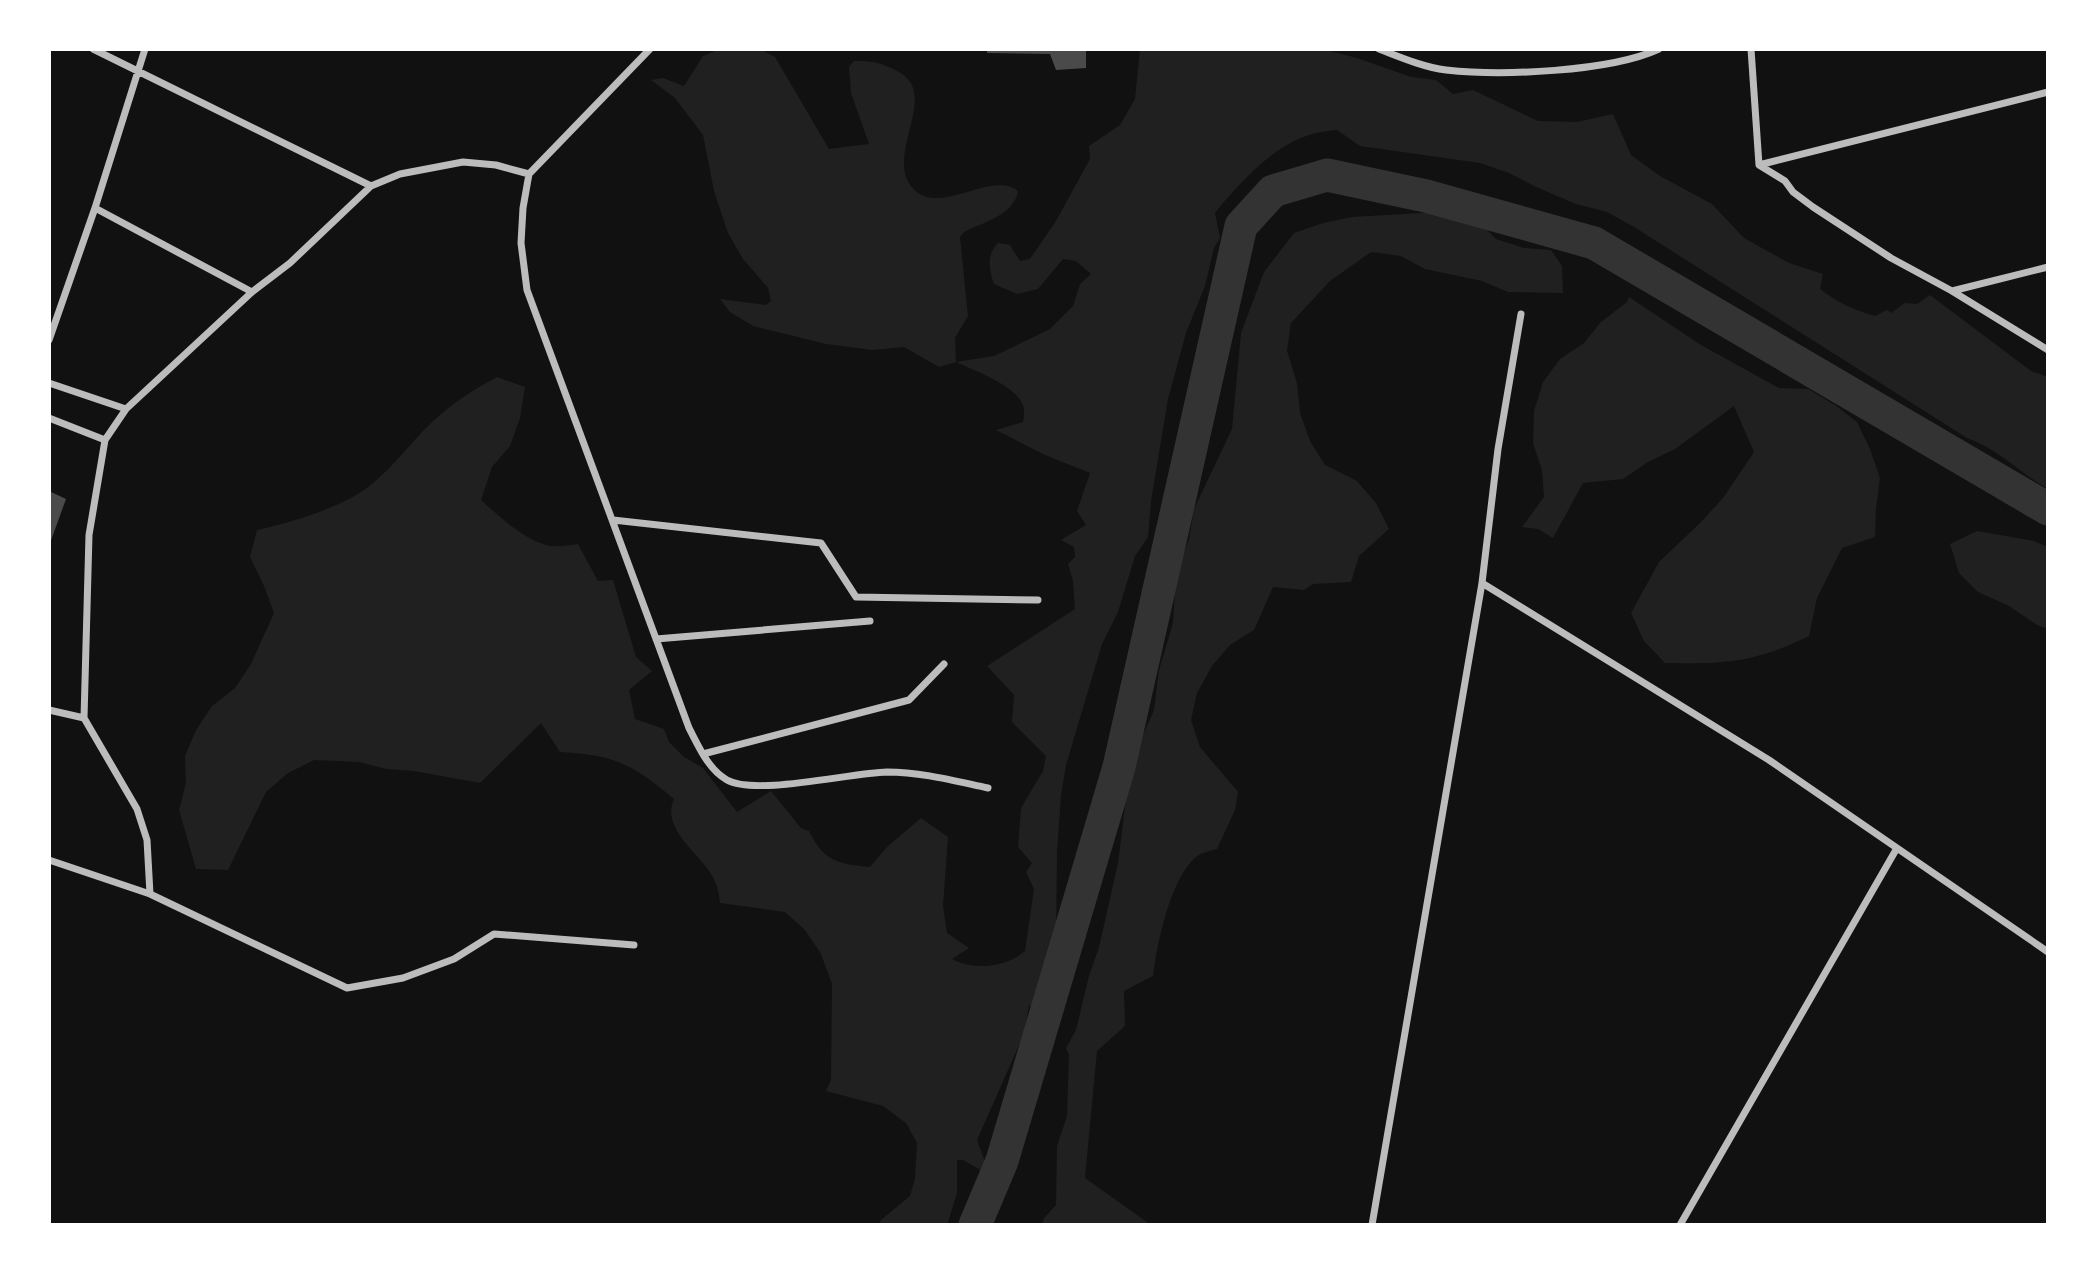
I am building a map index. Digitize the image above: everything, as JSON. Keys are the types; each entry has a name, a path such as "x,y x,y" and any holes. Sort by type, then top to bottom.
{"street":[{"path":"93,49 370,186"},
{"path":"49,340 95,208 145,49"},
{"path":"650,49 529,174 523,208 522,243 527,290 689,729 715,770 727,780 737,783 770,785 888,772 930,776 988,788"},
{"path":"1379,49 1405,60 1444,70 1498,71 1565,70 1645,55 1659,49"},
{"path":"1751,49 1759,165"},
{"path":"1759,165 2048,92"},
{"path":"150,894 147,840 137,809 83,718 89,535 105,440 126,409 252,292 290,263 370,186 400,174 463,162 496,165 529,174"},
{"path":"1759,165 1785,181 1793,192 1814,207 1891,258 1952,291 2048,350"},
{"path":"95,208 252,292"},
{"path":"1952,291 2048,267"},
{"path":"1372,1225 1482,583 1498,449 1521,314"},
{"path":"49,383 126,409"},
{"path":"49,418 105,440"},
{"path":"612,520 821,543 856,597 1038,600"},
{"path":"1482,583 1769,760 2048,952"},
{"path":"656,639 870,621"},
{"path":"703,754 909,700 944,664"},
{"path":"49,710 83,718"},
{"path":"1680,1225 1897,848"},
{"path":"49,860 150,894 347,988 403,978 454,959 494,934 634,945"}],"shaded area":[{"path":"720,49 760,49 775,57 829,149 869,144 851,93 849,67 854,61 866,61 889,67 908,80 914,92 914,107 904,156 905,172 911,186 922,195 935,198 993,186 1006,186 1018,191 1011,206 1004,212 964,232 960,237 968,316 955,338 956,362 939,367 904,347 873,350 826,344 753,326 730,312 720,299 766,305 771,301 768,288 743,259 728,233 714,191 703,135 675,98 651,80 663,78 684,86 703,56"},
{"path":"1140,49 1322,49 1411,77 1436,80 1453,94 1473,90 1538,121 1577,122 1613,114 1631,155 1660,176 1712,204 1744,238 1789,263 1823,274 1820,289 1839,302 1875,316 1887,310 1891,313 1905,303 1917,304 1930,295 2031,371 2048,377 2048,489 1989,448 1967,438 1607,212 1576,204 1509,173 1480,163 1360,146 1337,130 1309,135 1282,148 1245,178 1215,213 1220,238 1214,248 1205,286 1186,333 1168,399 1151,501 1148,537 1135,556 1118,612 1102,644 1066,765 1057,853 1056,941 1046,969 1039,1011 1029,1005 1024,1034 977,1140 988,1170 984,1172 963,1160 957,1160 957,1193 947,1225 879,1225 881,1220 910,1196 915,1178 917,1143 906,1123 883,1106 826,1091 831,1080 832,984 821,954 805,930 785,912 720,903 717,886 711,875 676,829 671,809 674,799 646,777 622,764 595,756 560,752 541,723 480,783 414,771 386,769 359,762 314,760 288,773 266,792 228,870 196,869 179,810 186,783 185,756 196,730 212,706 235,688 251,664 274,613 250,557 257,530 314,514 367,488 440,415 467,394 497,377 525,387 520,418 510,446 492,467 481,500 531,539 550,546 578,544 598,581 613,580 636,657 652,671 629,690 635,719 664,729 669,742 684,757 703,768 737,812 771,791 801,828 809,831 821,849 834,860 870,867 888,846 921,818 948,837 943,906 947,933 969,948 952,959 980,966 1000,964 1018,956 1025,951 1034,889 1026,872 1032,863 1018,847 1021,808 1043,771 1046,756 1012,722 1014,695 987,666 1075,609 1073,581 1068,564 1075,557 1074,547 1061,540 1086,525 1077,511 1090,473 1045,455 996,430 1023,422 1023,405 1019,398 1003,385 956,362 994,356 1050,329 1073,306 1080,284 1091,274 1076,261 1063,259 1038,289 1017,294 994,284 990,258 998,243 1010,245 1020,261 1030,259 1056,221 1090,159 1089,146 1120,125 1135,99"},
{"path":"1469,212 1496,239 1524,248 1551,250 1562,266 1563,293 1508,292 1482,281 1425,269 1401,256 1371,252 1330,281 1291,323 1287,351 1297,383 1300,413 1310,441 1325,465 1357,481 1376,503 1389,529 1359,556 1351,582 1313,584 1304,590 1273,587 1254,630 1230,645 1212,666 1197,693 1191,720 1200,747 1238,792 1235,810 1217,849 1196,857 1179,880 1166,913 1153,976 1124,991 1125,1026 1097,1051 1085,1178 1147,1222 1146,1225 1041,1225 1056,1205 1057,1146 1067,1116 1069,1055 1066,1048 1076,1030 1099,947 1118,863 1126,799 1143,735 1154,710 1159,670 1173,623 1176,575 1189,539 1194,509 1232,429 1241,333 1264,272 1294,233 1352,217"},
{"path":"1629,297 1701,345 1779,388 1808,389 1857,422 1880,478 1875,537 1842,548 1817,598 1809,636 1772,652 1739,660 1665,663 1644,641 1631,613 1659,562 1723,498 1754,452 1734,406 1675,449 1648,462 1623,479 1583,483 1553,538 1538,529 1522,527 1544,497 1542,470 1533,443 1534,411 1543,382 1560,359 1584,343 1601,322 1627,302"},
{"path":"1977,531 2034,541 2048,547 2048,629 2037,625 2009,606 1978,592 1959,573 1950,544"}],"building":[{"path":"987,49 1086,49 1086,68 1056,70 1050,54 987,53"},
{"path":"49,491 66,499 49,546"}],"waterway":[{"path":"975,1225 1002,1161 1119,767 1241,226 1273,191 1327,175 1426,196 1594,243 2048,509"}]}
